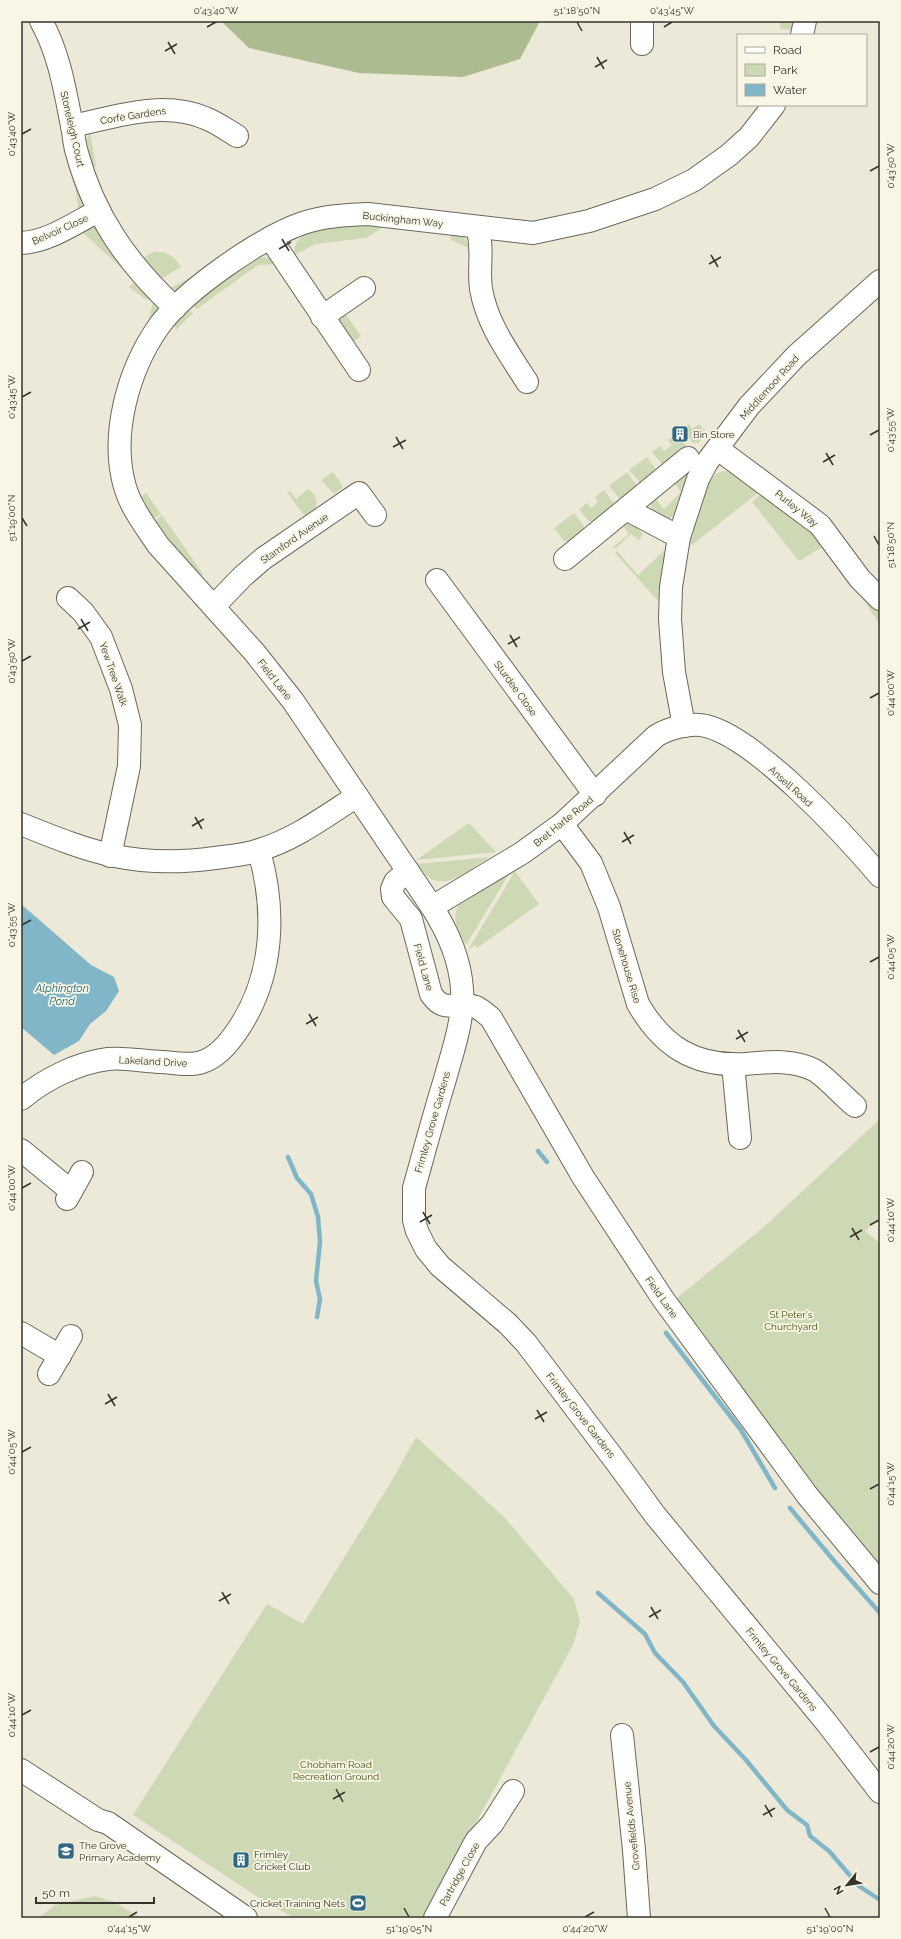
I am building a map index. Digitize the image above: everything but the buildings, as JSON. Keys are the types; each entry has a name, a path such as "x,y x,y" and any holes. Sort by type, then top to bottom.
{"street":[{"name":"Stoneleigh Court","path":"41,21 50,37 57,57 76,152 98,212 134,266 175,308"},
{"path":"642,21 642,44"},
{"path":"802,34 805,21"},
{"name":"Buckingham Way","path":"129,497 120,463 119,437 121,420 133,377 146,348 159,326 175,308 211,277 270,238 302,224 347,214 368,214 477,228 533,233 548,231 588,221 666,194 694,180 729,155 749,137 773,106"},
{"name":"Corfe Gardens","path":"72,126 136,113 167,109 186,112 206,118 238,135"},
{"name":"Belvoir Close","path":"21,244 45,238 98,212"},
{"path":"477,228 481,238 481,288 488,312 496,334 527,382"},
{"path":"270,238 359,370"},
{"name":"Middlemoor Road","path":"684,726 674,672 670,619 671,587 679,537 698,479 708,462 749,406 796,356 880,281"},
{"path":"322,317 364,288"},
{"name":"Purley Way","path":"718,449 820,525 860,579 880,599"},
{"path":"565,559 688,458"},
{"name":"Stamford Avenue","path":"214,606 243,576 264,558 359,493 375,515"},
{"name":"Field Lane","path":"129,497 146,528 158,545 255,653 293,700 432,907 450,939 456,956 462,989 462,1005"},
{"path":"626,509 679,537"},
{"name":"Sturdee Close","path":"437,580 595,795"},
{"name":"Yew Tree Walk","path":"68,598 83,612 101,637 121,689 130,725 129,766 110,856"},
{"name":"Ansell Road","path":"684,726 704,725 720,731 758,756 792,785 830,822 880,876"},
{"name":"Bret Harte Road","path":"432,907 522,853 562,824 595,795 656,736 669,730 684,726"},
{"path":"21,824 76,846 110,856 144,862 175,862 259,851 294,835 357,796"},
{"name":"Stonehouse Rise","path":"562,824 591,864 609,907 638,1004 646,1018 666,1042 688,1055 717,1063 733,1064 777,1061 815,1070 854,1106"},
{"name":"Lakeland Drive","path":"21,1099 55,1077 88,1063 110,1059 201,1063 213,1057 225,1046 234,1036 252,1007 262,980 265,965 269,936 270,905 268,885 259,851"},
{"name":"Field Lane","path":"408,871 395,882 392,889 393,897 411,919 431,994 437,1002 445,1007 462,1005 475,1007 491,1018 583,1177 663,1299 807,1494 880,1583"},
{"name":"Frimley Grove Gardens","path":"462,1005 457,1036 414,1188 413,1210 420,1240 440,1266 508,1324 526,1344 618,1463 654,1515 826,1722 880,1792"},
{"path":"733,1064 740,1138"},
{"path":"21,1150 69,1195 82,1172"},
{"path":"21,1333 54,1365 71,1336"},
{"name":"Grovefields Avenue","path":"622,1735 634,1850 639,1918"},
{"path":"21,1770 98,1820 108,1823 246,1918"},
{"name":"Partridge Close","path":"435,1918 476,1841 492,1824 513,1791"},
{"path":"98,1820 102,1833 222,1918"}],"green space":[{"path":"221,21 540,21 520,59 463,77 359,73 249,48"},
{"path":"780,21 796,21 794,30 780,29"},
{"path":"90,133 96,166 88,169 84,143"},
{"path":"80,183 83,201 81,208 78,207 75,186"},
{"path":"381,223 381,229 366,238 316,244 294,255 296,243 304,235 315,230 328,226"},
{"path":"90,227 102,230 128,269 125,271 81,231"},
{"path":"450,233 463,236 473,250 451,240"},
{"path":"153,252 162,252 170,255 181,267 161,279 143,258"},
{"path":"259,257 270,258 279,264 258,265 197,309 191,303"},
{"path":"211,266 182,288 176,290 171,288"},
{"path":"133,283 149,297 148,301 129,287"},
{"path":"153,302 156,303 158,312 145,334"},
{"path":"187,308 193,313 176,330 174,323"},
{"path":"344,312 361,336 351,344 339,323 339,318"},
{"path":"689,424 692,429 699,424 708,435 698,443 693,443 683,429"},
{"path":"677,434 687,447 687,452 668,466 662,464 652,452 660,446 664,451 672,445 668,440"},
{"path":"647,457 656,469 656,475 641,484 629,470"},
{"path":"696,463 673,516 668,519 651,508 651,502 656,499 664,509 681,492 673,481"},
{"path":"727,471 732,472 759,492 692,545 688,545 698,508 706,488 715,475"},
{"path":"333,472 343,487 334,494 321,480"},
{"path":"627,472 638,487 626,499 620,499 609,486"},
{"path":"308,489 316,499 316,505 314,512 306,518 287,492 290,491 296,499"},
{"path":"604,490 614,503 613,509 596,522 589,521 579,509 587,503 591,508 598,502 595,497"},
{"path":"146,493 161,514 152,520 140,497"},
{"path":"762,493 793,515 824,546 799,561 752,502"},
{"path":"574,513 584,526 583,531 571,541 564,541 554,528"},
{"path":"162,515 203,574 200,578 185,562 153,522"},
{"path":"625,521 635,522 638,529 643,534 639,540 631,534 615,549 613,547 629,534 624,527"},
{"path":"665,550 659,602 615,553 617,551 638,575"},
{"path":"864,593 880,611 880,625 861,596"},
{"path":"469,823 496,852 416,860"},
{"path":"490,857 462,875 443,881 434,880 426,875 418,864"},
{"path":"515,871 539,904 477,948 475,945 468,950"},
{"path":"509,874 466,945 457,926 455,916 458,906"},
{"name":"St Peter's Churchyard","path":"880,1119 880,1218 865,1231 880,1243 880,1579 671,1303 766,1225"},
{"name":"Chobham Road Recreation Ground","path":"416,1437 504,1517 574,1599 580,1622 573,1645 424,1918 294,1918 264,1901 133,1815 267,1604 303,1624 391,1482"},
{"path":"95,1896 115,1902 141,1918 39,1918 55,1905"}],"water":[{"name":"Alphington Pond","path":"21,904 91,965 114,977 119,991 106,1011 90,1024 79,1041 54,1055 21,1027"}],"waterway":[{"path":"538,1151 547,1162"},
{"path":"288,1157 297,1178 311,1194 318,1217 320,1242 316,1281 320,1299 317,1317"},
{"path":"666,1333 741,1430 775,1488"},
{"path":"790,1508 880,1613"},
{"path":"598,1593 645,1634 655,1653 683,1682 714,1726 746,1760 787,1810 807,1825 810,1836 829,1851 859,1886 880,1900"}],"place":[{"name":"Bin Store","path":"680,434"},
{"name":"The Grove Primary Academy","path":"66,1851"},
{"name":"Frimley Cricket Club","path":"241,1860"},
{"name":"Cricket Training Nets","path":"358,1903"}]}
